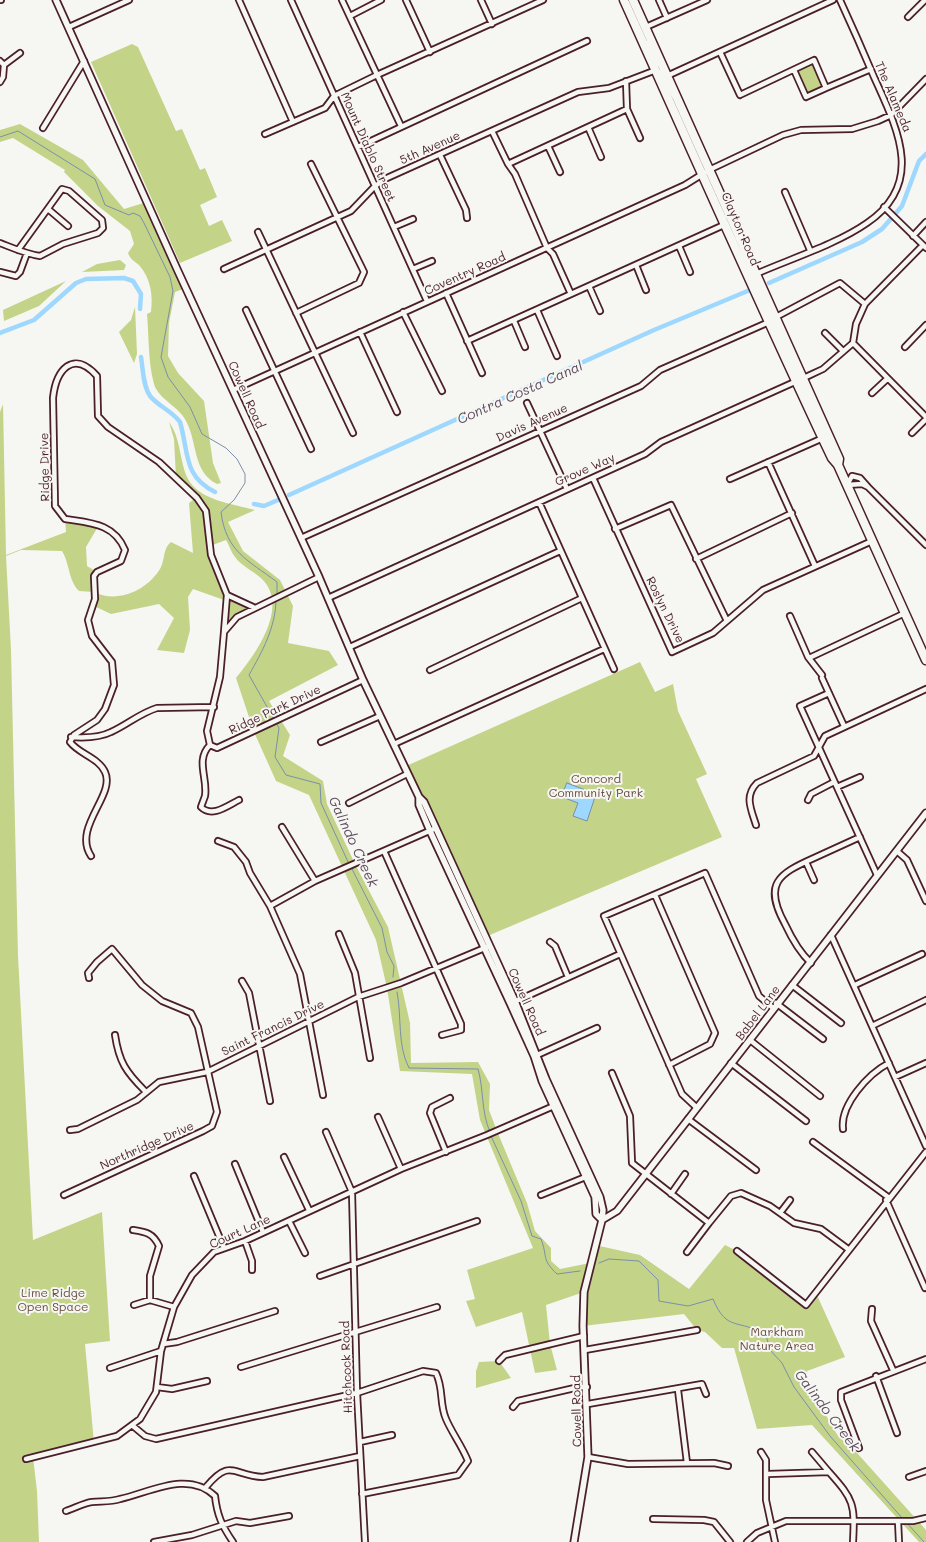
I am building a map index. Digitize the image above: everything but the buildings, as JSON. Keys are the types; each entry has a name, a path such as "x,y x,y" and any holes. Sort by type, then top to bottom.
{"main road":[{"name":"Clayton Road","path":"624,0 656,70 765,293 773,319 790,347 800,379"},
{"name":"Clayton Road","path":"633,0 678,99 726,224 773,319 826,437 839,458 838,465 926,660"}],"street":[{"name":"Cowell Road","path":"56,0 177,270 319,577 363,680 418,797 424,802 433,829 513,1002 595,1196 596,1214 602,1220 584,1292 588,1457 574,1542"},
{"path":"69,27 129,0"},
{"path":"239,0 293,122"},
{"name":"Mount Diablo Street","path":"291,0 428,302"},
{"path":"342,0 401,126"},
{"path":"350,16 381,0"},
{"path":"406,0 430,52"},
{"path":"481,0 492,24"},
{"path":"265,134 325,108 334,96 377,75 544,0"},
{"path":"659,0 667,18"},
{"path":"646,28 707,0"},
{"path":"667,76 833,0"},
{"name":"The Alameda","path":"756,274 859,228 884,207 898,183 903,159 900,139 891,114 840,0"},
{"path":"908,17 925,0"},
{"path":"649,36 648,44 656,62 656,70 662,73 670,93 678,99"},
{"path":"358,147 587,41"},
{"path":"720,52 740,95 814,60 826,88"},
{"path":"0,82 2,63 20,53"},
{"path":"43,128 84,61"},
{"path":"794,70 806,97 871,69"},
{"name":"5th Avenue","path":"224,269 337,218 357,207 374,186 492,130 578,92 609,88 656,70"},
{"path":"891,114 926,80"},
{"path":"626,81 627,109 640,138"},
{"path":"508,164 627,109"},
{"name":"Coventry Road","path":"234,390 547,248 791,132 852,129 891,114"},
{"path":"588,127 601,158"},
{"path":"492,130 508,164 515,174 547,248 553,254 571,294"},
{"path":"548,146 560,172"},
{"path":"440,155 466,210 467,218"},
{"path":"296,313 359,283 363,278 363,268 311,164"},
{"path":"0,243 18,250 40,256 62,244 98,233 103,228 102,220 65,189 60,191 18,250"},
{"path":"784,192 810,250"},
{"path":"884,207 924,247 865,304 856,324 853,343 926,418 912,434"},
{"path":"48,209 68,226"},
{"path":"394,227 413,218"},
{"path":"913,236 926,222"},
{"path":"468,341 726,224"},
{"path":"258,232 353,432"},
{"path":"679,246 690,272"},
{"path":"0,272 16,276 20,272 27,252"},
{"path":"413,269 432,261"},
{"path":"636,266 646,290"},
{"name":"Davis Avenue","path":"301,538 641,386 660,370 773,319 840,283 865,304"},
{"path":"589,286 600,311"},
{"path":"446,293 482,373"},
{"path":"246,310 311,450"},
{"path":"537,310 557,356"},
{"path":"403,312 442,391"},
{"path":"514,321 524,347"},
{"path":"904,347 926,325"},
{"path":"360,332 397,412"},
{"path":"825,332 844,351"},
{"name":"Grove Way","path":"328,598 645,454 661,442 823,369 853,343"},
{"name":"Ridge Drive","path":"71,737 98,720 105,709 114,685 112,662 108,654 92,636 88,620 94,606 94,576 97,572 121,561 125,550 111,530 105,526 65,518 55,506 53,398 59,373 67,366 76,362 82,364 97,376 98,416 108,427 159,462 197,498 206,511 211,556 227,595"},
{"path":"872,393 887,379"},
{"path":"527,403 568,489"},
{"path":"730,479 826,437"},
{"path":"768,462 815,566"},
{"path":"847,485 852,476 856,476 926,545"},
{"name":"Roslyn Drive","path":"593,478 672,652 713,633 763,590 872,540"},
{"path":"847,485 862,484 868,487"},
{"path":"539,502 614,669"},
{"path":"615,529 672,504 696,559 727,621"},
{"path":"696,559 792,513"},
{"path":"350,647 560,551"},
{"path":"224,632 237,617 319,577"},
{"path":"227,595 253,608"},
{"name":"Ridge Park Drive","path":"227,595 220,678 207,731 210,745 217,748 222,746 363,680"},
{"path":"430,670 582,598"},
{"path":"809,658 905,613"},
{"path":"790,616 809,658 822,676 844,726"},
{"path":"394,744 604,648"},
{"path":"756,825 748,797 751,789 757,783 814,756 819,748 819,743 825,736 926,689"},
{"path":"829,694 800,706 877,875"},
{"path":"91,856 86,848 86,834 95,809 108,784 108,779 101,765 75,749 70,742 71,737 89,738 110,733 149,710 157,708 214,707"},
{"path":"322,742 380,716"},
{"path":"210,745 205,749 202,759 205,796 201,807 206,812 211,813 239,800"},
{"path":"349,803 407,774"},
{"path":"837,787 860,777"},
{"path":"808,800 811,794 834,782"},
{"name":"Babel Lane","path":"602,1220 617,1211 877,875 898,852 926,813"},
{"path":"282,827 315,881"},
{"path":"270,906 315,881 433,829"},
{"path":"810,963 800,953 779,914 775,900 776,885 785,872 860,837"},
{"path":"218,840 234,846 246,862 250,873 270,906 300,974 323,1095"},
{"path":"384,851 462,1024 461,1030 442,1036"},
{"path":"898,852 907,860 926,901"},
{"path":"806,862 814,880"},
{"path":"696,1108 682,1094 604,916 655,896 705,873 759,996 822,1039"},
{"path":"655,896 716,1033 710,1044 669,1065"},
{"path":"339,934 355,973 370,1058"},
{"path":"831,935 874,1025 926,1146"},
{"path":"550,942 555,946 568,976"},
{"name":"Saint Francis Drive","path":"70,1130 78,1129 137,1100 145,1091 159,1082 207,1072 358,997 438,968 486,947"},
{"name":"Northridge Drive","path":"64,1195 212,1126 217,1112 198,1027 191,1012 162,1001 142,985 112,949 88,973 89,978"},
{"path":"513,1002 620,954"},
{"path":"855,985 922,954"},
{"path":"242,981 248,993 270,1101"},
{"path":"792,985 842,1023"},
{"path":"874,1025 926,1000"},
{"path":"536,1055 597,1028"},
{"path":"115,1035 118,1057 130,1076 145,1091"},
{"path":"750,1040 820,1096"},
{"path":"731,1063 806,1121"},
{"path":"842,1129 845,1107 876,1069 889,1063"},
{"path":"895,1077 926,1063"},
{"path":"612,1073 630,1116 632,1163 709,1223"},
{"path":"446,1152 430,1112 432,1107 450,1098"},
{"name":"Court Lane","path":"26,1459 117,1436 134,1426 140,1419 157,1388 161,1351 174,1308 198,1267 214,1252 246,1241 309,1210 401,1169 497,1131 555,1105"},
{"path":"378,1118 401,1169"},
{"path":"688,1119 756,1170"},
{"path":"326,1132 352,1192"},
{"path":"813,1142 887,1199 925,1288"},
{"path":"737,1251 806,1305 887,1199 926,1152"},
{"path":"284,1157 309,1210"},
{"path":"235,1164 263,1232"},
{"path":"671,1194 685,1174"},
{"path":"194,1176 224,1248"},
{"path":"541,1195 588,1176"},
{"name":"Hitchcock Road","path":"352,1192 352,1263 365,1542"},
{"path":"687,1252 728,1199 736,1194 748,1196 780,1213 799,1226 821,1229 848,1249"},
{"path":"780,1213 790,1200"},
{"path":"289,1220 304,1253"},
{"path":"320,1276 352,1263 477,1221"},
{"path":"133,1230 144,1231 155,1237 159,1246 150,1276 150,1300"},
{"path":"246,1241 252,1270"},
{"path":"134,1305 150,1300 174,1308"},
{"path":"241,1367 437,1307"},
{"path":"872,1309 871,1321 893,1370"},
{"path":"163,1344 177,1342 275,1311"},
{"path":"586,1350 698,1330"},
{"path":"499,1362 505,1355 584,1336"},
{"path":"110,1368 161,1351"},
{"path":"859,1448 841,1400 841,1392 876,1376 926,1359"},
{"path":"134,1426 145,1436 156,1439 357,1393 423,1371 436,1373 442,1386 441,1401 446,1419 461,1443 468,1461 458,1475 362,1494"},
{"path":"876,1376 897,1433"},
{"path":"157,1388 172,1389 207,1381"},
{"path":"588,1404 678,1390 702,1384 706,1394"},
{"path":"513,1408 518,1401 579,1387 587,1387"},
{"path":"678,1390 687,1463"},
{"path":"360,1442 392,1435"},
{"path":"760,1452 766,1460 768,1474 766,1500 775,1542"},
{"path":"812,1452 849,1495 854,1520 853,1542"},
{"path":"206,1487 215,1476 224,1470 237,1469 252,1476 262,1477 360,1456"},
{"path":"588,1457 628,1464 687,1463 728,1466"},
{"path":"909,1477 926,1471"},
{"path":"768,1474 829,1472"},
{"path":"66,1511 90,1502 118,1500 162,1486 193,1483 206,1487 215,1496 217,1514 221,1525 233,1542"},
{"path":"154,1542 192,1535 236,1521 250,1523 290,1516"},
{"path":"747,1542 772,1525 786,1521 854,1520 912,1522 926,1518"},
{"path":"653,1519 704,1520 714,1522 730,1542"},
{"path":"898,1521 899,1542"}],"green space":[{"path":"132,44 138,47 176,131 182,129 200,170 205,168 217,197 200,205 209,226 222,220 232,241 180,263 91,62"},
{"path":"814,60 826,88 806,97 794,70"},
{"path":"20,124 83,160 124,209 147,202 186,288 175,292 169,323 168,356 178,373 204,401 213,463 221,483 217,484 203,472 186,421 179,411 160,394 154,384 147,314 151,312 152,299 149,282 143,270 128,253 134,244 130,231 98,206 64,172 65,170 13,138 0,142 0,130"},
{"path":"120,260 126,265 124,270 82,272 97,264"},
{"path":"66,281 39,306 4,321 3,310"},
{"path":"135,307 137,354 134,363 119,332 131,320"},
{"name":"Lime Ridge Open Space","path":"3,404 6,555 66,532 65,519 99,525 86,547 87,566 97,572 94,576 94,592 79,591 75,587 62,551 21,550 6,556 11,650 18,956 33,1240 102,1212 110,1341 85,1344 94,1443 33,1457 37,1491 39,1542 0,1542 0,412"},
{"name":"Markham Nature Area","path":"169,422 176,435 182,463 192,485 216,500 255,510 228,522 243,551 280,580 293,606 288,643 329,651 338,665 269,701 290,735 283,756 323,781 327,804 355,864 388,927 410,1023 411,1063 478,1062 490,1084 489,1110 527,1203 535,1231 551,1248 551,1261 560,1269 590,1263 595,1245 640,1255 689,1289 725,1245 737,1251 806,1305 816,1293 845,1357 807,1371 809,1386 838,1436 858,1454 926,1530 926,1542 919,1542 812,1425 757,1429 734,1348 722,1348 705,1332 697,1330 684,1314 583,1326 584,1292 546,1305 550,1344 557,1370 535,1373 522,1312 476,1327 466,1301 475,1299 467,1270 533,1248 480,1120 472,1074 400,1071 387,988 376,940 309,795 276,781 254,732 236,678 252,657 267,630 271,617 272,603 270,590 262,579 238,560 232,553 226,540 210,546 211,556 227,595 253,607 237,617 224,632 227,601 193,589 188,597 190,630 184,653 157,650 174,618 159,604 111,614 94,606 94,592 112,596 132,593 141,588 156,575 161,567 165,550 171,542 193,553 189,503 197,497 176,478 174,439"},
{"name":"Concord Community Park","path":"640,662 655,692 673,684 678,711 707,774 696,779 722,837 485,937 467,894 404,767"},
{"path":"499,1361 511,1378 476,1388 476,1371 479,1362"}],"water":[{"path":"567,783 596,794 587,821 573,816 578,803 562,797"}],"waterway":[{"name":"Galindo Creek","path":"0,137 18,131 95,179 105,205 129,215 133,213 140,216 170,277 173,291 161,357 168,377 190,407 202,434 226,448 237,459 245,474 245,483 234,500 221,512 224,526 233,546 240,554 277,582 277,595"},
{"name":"Contra Costa Canal","path":"769,283 862,242 882,229 902,206 919,161 926,154"},
{"name":"Contra Costa Canal","path":"0,333 34,320 76,283 86,279 124,278 133,281 141,294 140,309"},
{"name":"Contra Costa Canal","path":"289,495 654,330 750,290"},
{"name":"Contra Costa Canal","path":"141,357 145,382 150,396 180,422 192,471 197,479 215,492"},
{"name":"Contra Costa Canal","path":"254,504 264,506 278,500"},
{"name":"Galindo Creek","path":"276,599 271,629 249,675 279,728 275,757 286,775 320,784 321,803 349,864"},
{"name":"Galindo Creek","path":"351,867 382,928 387,952 394,966 393,977"},
{"name":"Galindo Creek","path":"397,992 401,1040 409,1068 478,1069 485,1117 490,1132"},
{"name":"Galindo Creek","path":"491,1136 521,1201 532,1236 541,1239 549,1265 557,1274 580,1271"},
{"name":"Galindo Creek","path":"599,1263 609,1259 639,1261 658,1280 659,1301 688,1306 713,1299 723,1317 766,1335 770,1350 782,1363 794,1387 830,1436 903,1519"},
{"name":"Galindo Creek","path":"906,1522 924,1542"}]}
